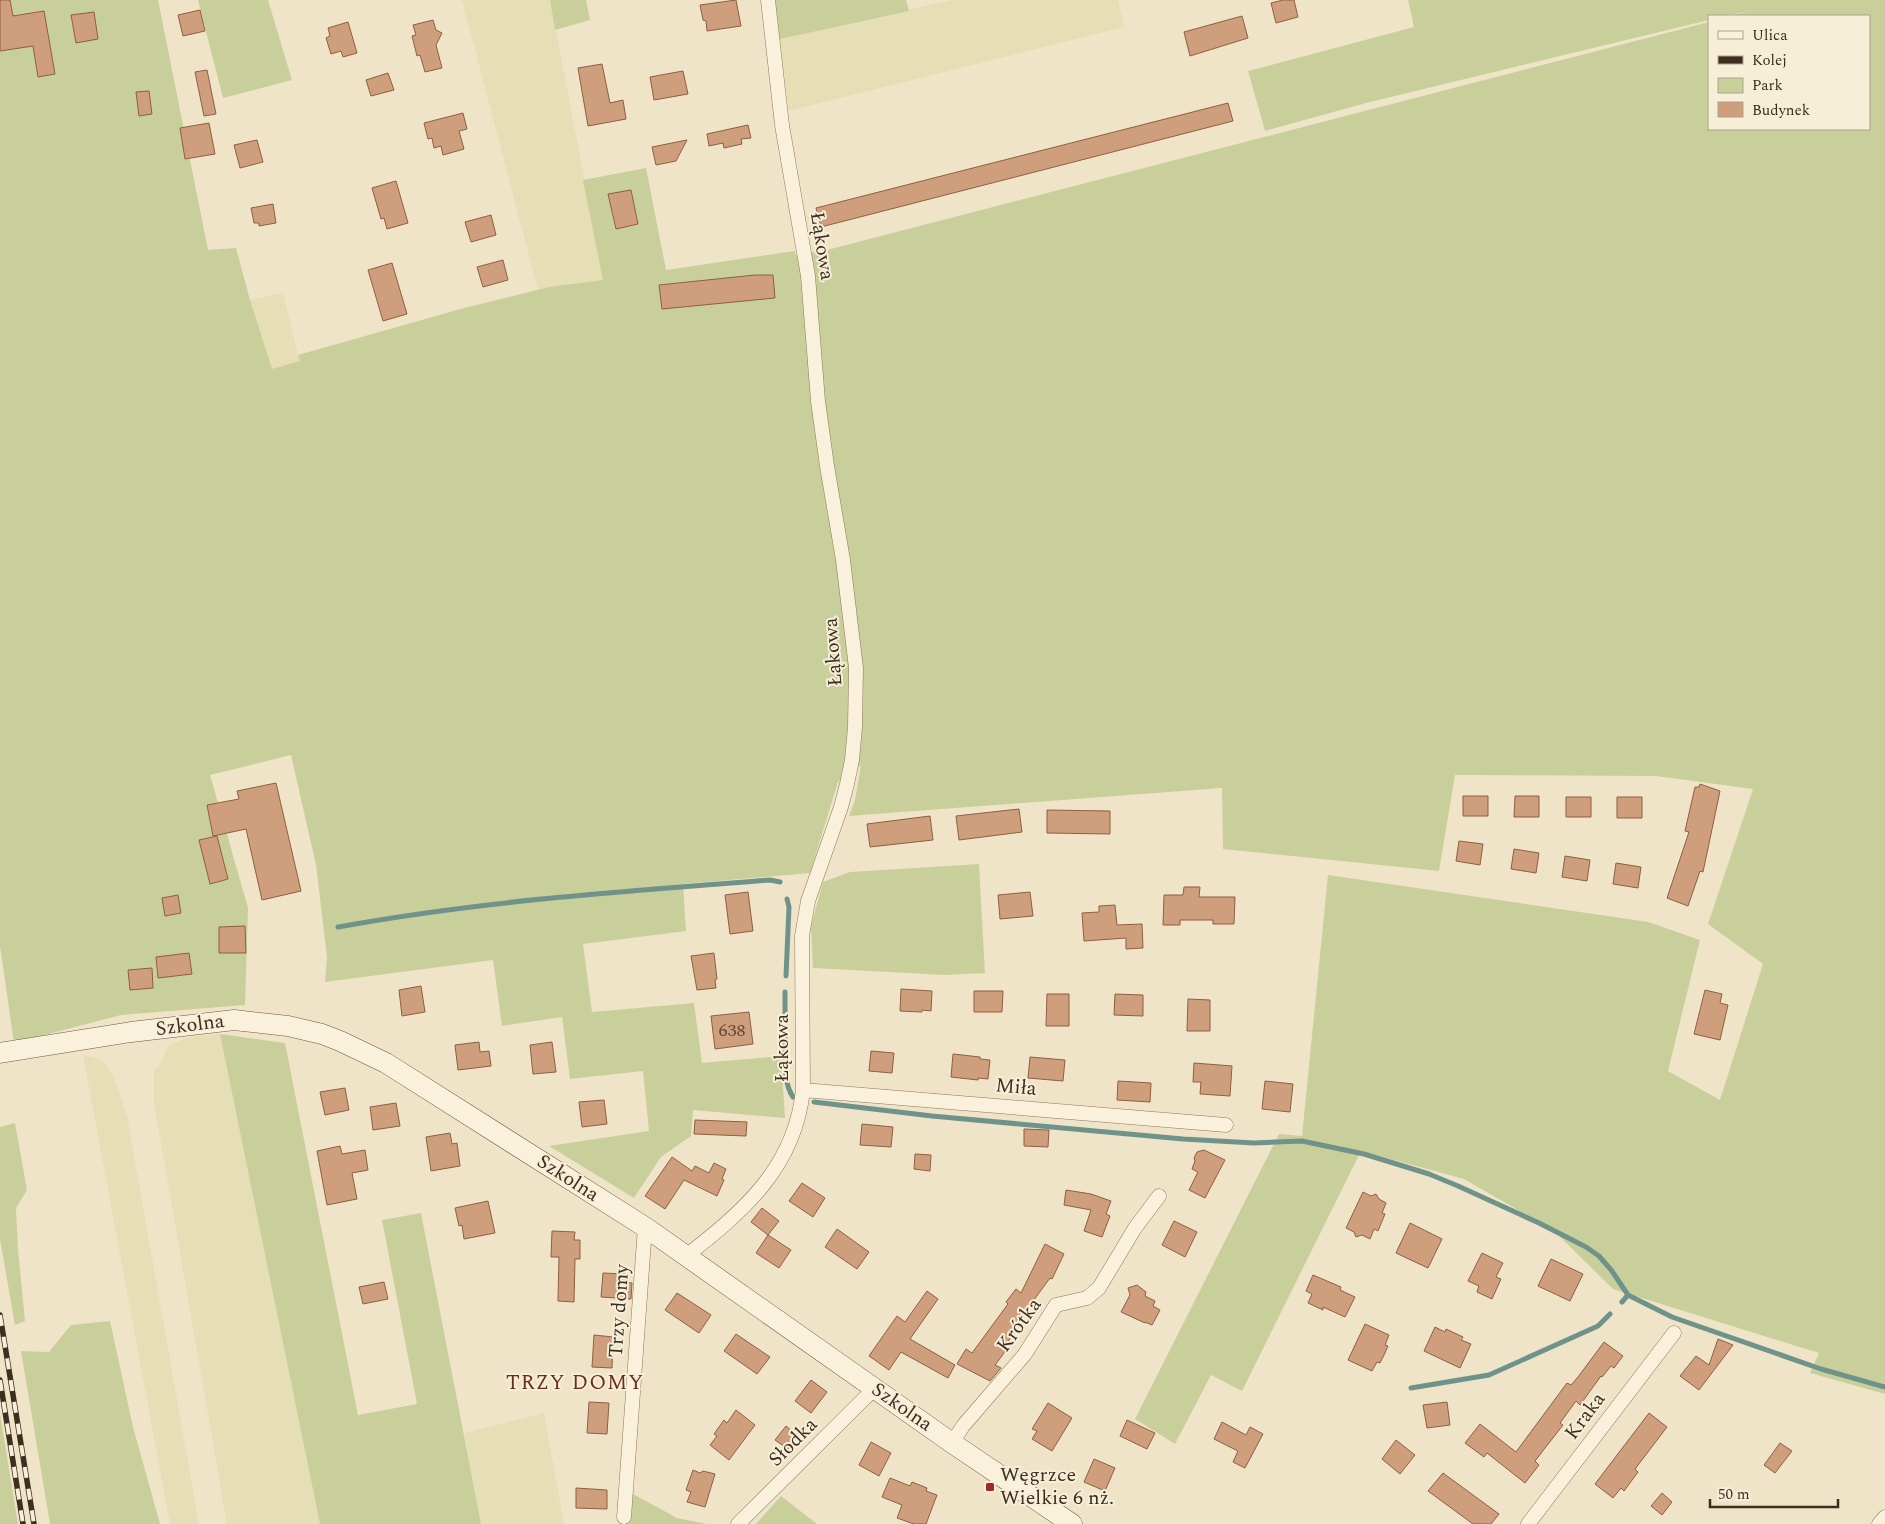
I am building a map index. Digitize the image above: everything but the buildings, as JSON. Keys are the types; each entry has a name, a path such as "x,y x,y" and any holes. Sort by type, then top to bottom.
{"street":[{"name":"Łąkowa","path":"686,1256 729,1223 745,1207 778,1164 795,1132 803,1090 802,936 808,902 836,823 847,784 852,760 855,727 856,668 843,560 818,401 808,276 780,117 768,0"},
{"name":"Szkolna","path":"0,1053 131,1032 217,1021 249,1020 308,1030 340,1041 386,1063 645,1227 952,1443 1072,1524"},
{"name":"Miła","path":"803,1090 1226,1124"},
{"name":"Krótka","path":"952,1443 963,1426 1025,1354 1056,1305 1087,1298 1099,1288 1135,1228 1159,1196"},
{"name":"Trzy domy","path":"624,1517 645,1227"},
{"name":"Kraka","path":"1528,1524 1674,1333"},
{"name":"Słodka","path":"738,1524 875,1388"},
{"path":"1879,1524 1885,1517"}],"shaded area":[{"path":"462,0 550,0 604,280 538,290"},
{"path":"952,0 1118,0 1124,27 789,111 780,39"},
{"path":"283,293 298,355 316,410 294,443 250,300"},
{"path":"220,1034 320,1524 227,1524 154,1103 154,1069 159,1067 166,1050 172,1044 189,1037"},
{"path":"83,1055 97,1058 107,1065 114,1077 127,1116 199,1524 170,1524"},
{"path":"544,1413 564,1524 481,1524 464,1433"}],"green space":[{"path":"0,0 158,0 208,250 236,248 272,369 300,361 298,355 464,308 549,287 603,280 583,180 646,168 666,270 795,251 795,255 823,251 1708,22 1708,130 1870,130 1870,15 1734,15 1749,11 1731,15 1708,15 1708,20 1366,103 1265,131 1248,71 1414,27 1408,0 1885,0 1885,1394 1810,1373 1819,1353 1613,1289 1554,1231 1464,1179 1361,1151 1242,1391 1211,1375 1175,1444 1135,1419 1279,1134 1302,1136 1328,875 1648,922 1700,940 1668,1071 1720,1100 1763,964 1708,924 1753,789 1656,776 1455,775 1439,871 1223,849 1222,788 849,816 855,800 861,765 838,782 810,873 683,884 686,931 583,944 592,1012 694,1003 702,1063 781,1056 785,1118 693,1110 691,1136 661,1157 634,1198 549,1146 649,1131 643,1071 570,1079 562,1017 502,1026 493,960 325,982 327,957 316,865 291,755 210,775 248,908 245,1005 121,1015 14,1043 0,946"},
{"path":"198,0 268,0 292,80 223,98"},
{"path":"550,0 586,0 590,20 555,30"},
{"path":"774,0 906,0 909,11 780,39"},
{"path":"979,864 985,973 945,975 813,968 811,926 823,882 850,872"},
{"path":"220,1034 285,1043 358,1415 417,1404 382,1220 421,1213 481,1524 320,1524"},
{"path":"15,1123 27,1190 16,1208 25,1321 15,1325 0,1239 0,1127"},
{"path":"110,1321 133,1427 160,1524 50,1524 21,1351 49,1352 71,1325"},
{"path":"0,1414 18,1524 0,1524"},
{"path":"633,1494 677,1518 707,1524 629,1524"},
{"path":"781,1496 817,1524 756,1524"}],"waterway":[{"path":"338,927 445,910 553,898 770,880 780,882"},
{"path":"786,976 789,907 787,899"},
{"path":"785,992 785,1015"},
{"path":"785,1037 786,1076 793,1097"},
{"path":"814,1102 932,1116 1183,1139 1254,1143 1302,1141 1364,1154 1429,1174 1458,1186 1586,1247 1599,1256 1628,1295 1672,1317 1821,1369 1885,1387"},
{"path":"1622,1302 1628,1295"},
{"path":"1411,1388 1489,1375 1598,1326 1610,1314"}],"railway":[{"path":"0,1315 34,1524"},
{"path":"0,1380 23,1524"}],"place":[{"name":"Węgrzce Wielkie 6 nż.","path":"990,1487"}],"district":[{"name":"TRZY DOMY","path":"575,1383"}]}
